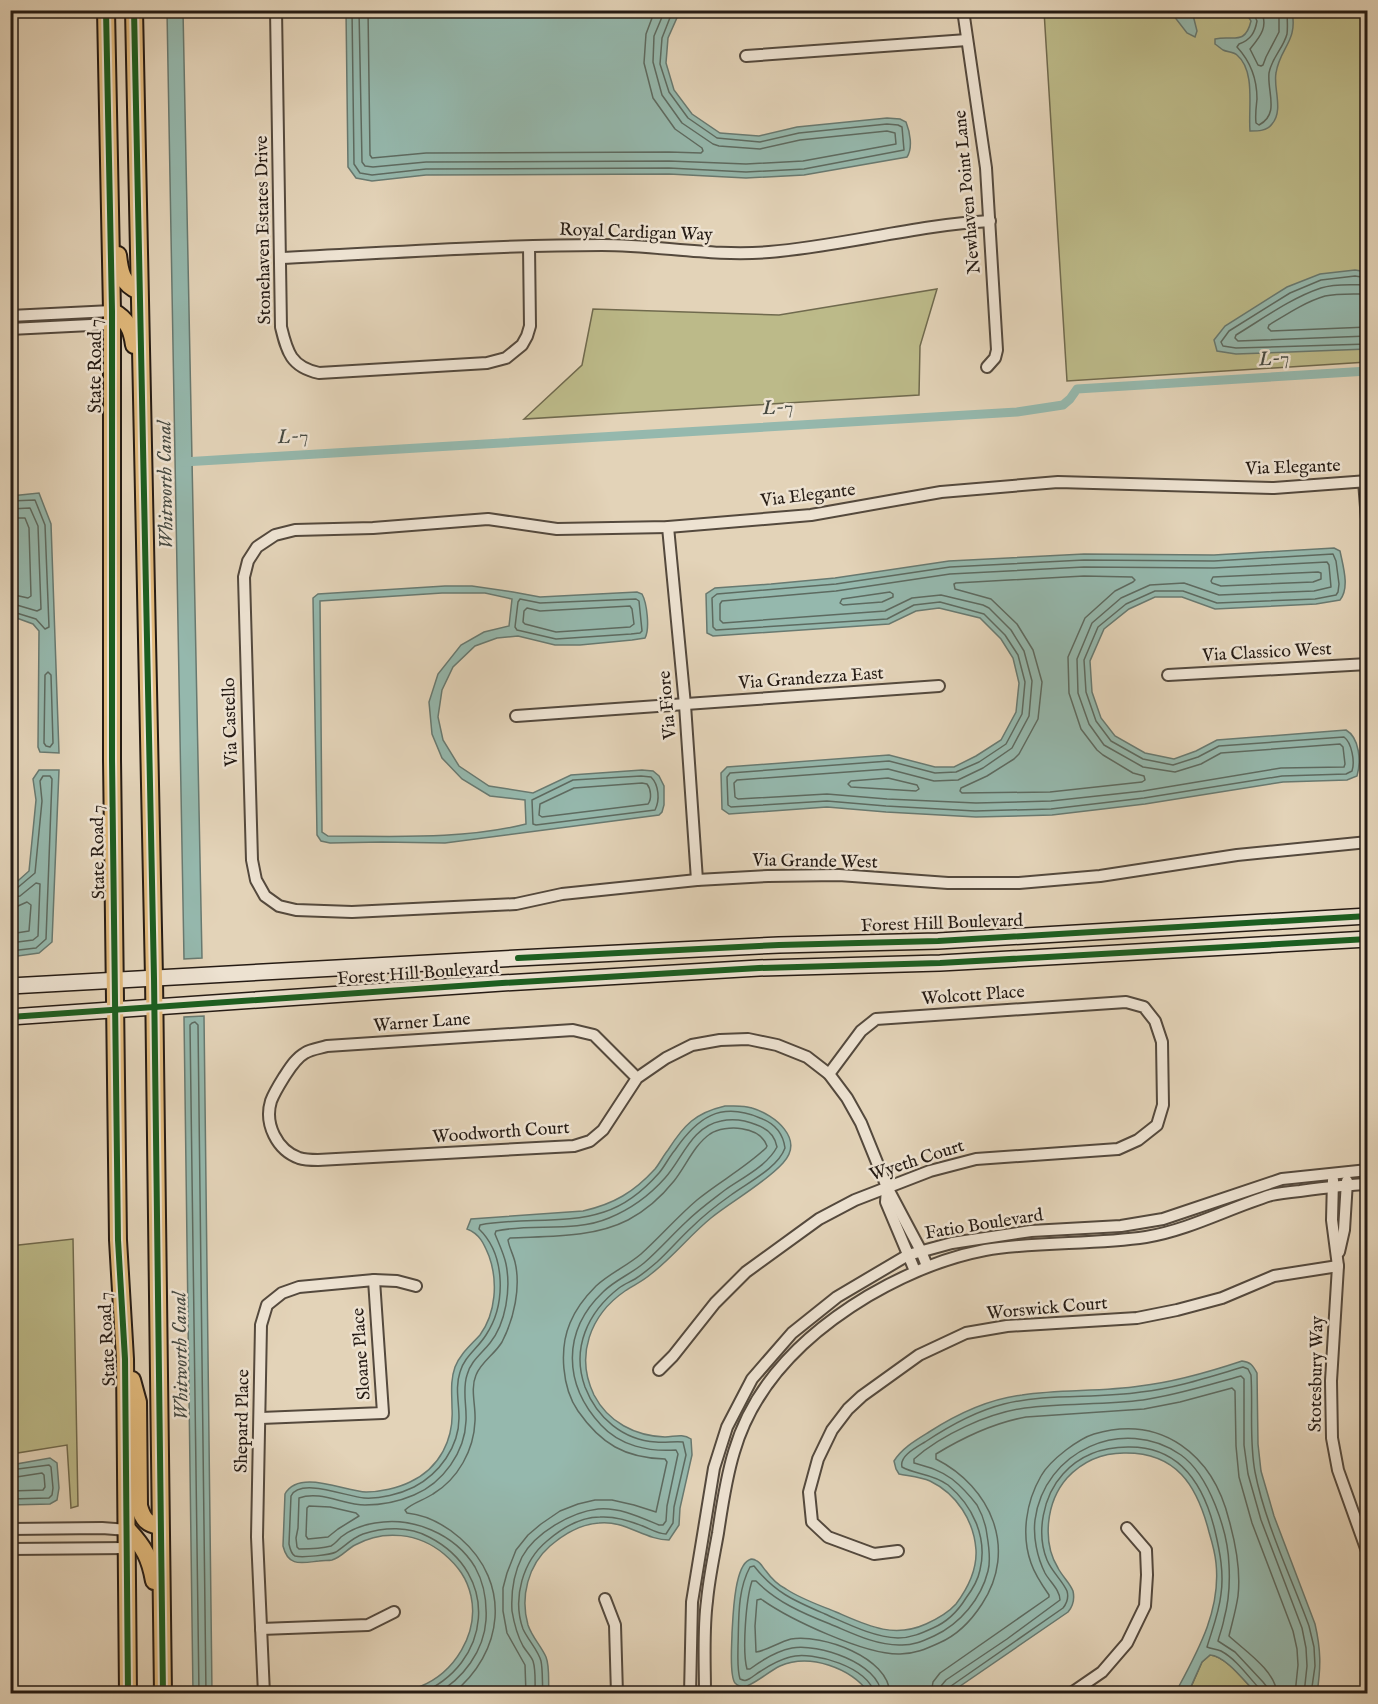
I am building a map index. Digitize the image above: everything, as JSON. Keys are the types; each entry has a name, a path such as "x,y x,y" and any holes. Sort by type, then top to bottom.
{"main road":[{"name":"State Road 7","path":"106,10 111,317 112,759 118,1240 125,1359 128,1694"},
{"path":"134,10 154,978 162,1694"},
{"path":"109,189 120,268 124,280 131,288 139,291"},
{"path":"111,317 121,316 133,333 141,388"},
{"name":"Forest Hill Boulevard","path":"10,986 779,945 974,939 1368,916"},
{"name":"Forest Hill Boulevard","path":"10,1017 502,983 748,969 940,963 1368,939"},
{"path":"125,1359 138,1402 139,1506 142,1517 148,1524 160,1526"},
{"path":"128,1530 146,1552 151,1565 162,1623"}],"street":[{"name":"Stonehaven Estates Drive","path":"276,10 281,327 286,348 296,362 319,373 487,363 506,358 522,345 530,326 529,247"},
{"name":"Newhaven Point Lane","path":"963,10 986,168 990,221 997,350 987,367"},
{"path":"746,56 967,40"},
{"name":"Royal Cardigan Way","path":"280,258 604,245 735,254 770,252 953,224 990,221"},
{"path":"41,315 42,327"},
{"path":"10,316 111,317"},
{"path":"10,329 111,317"},
{"path":"1366,481 1368,533"},
{"name":"Via Elegante","path":"257,547 275,535 295,530 373,528 488,519 557,529 668,527 811,515 941,492 1058,482 1274,488 1366,481"},
{"name":"Via Fiore","path":"668,527 685,705 697,880"},
{"name":"Via Castello","path":"257,547 248,561 244,578 252,860 256,880 265,896"},
{"name":"Via Classico West","path":"1168,675 1368,664"},
{"name":"Via Grandezza East","path":"516,716 939,686"},
{"name":"Via Grande West","path":"265,896 279,906 296,910 352,912 516,904 562,894 697,880 768,876 839,876 948,883 1019,883 1100,876 1237,855 1368,842"},
{"name":"Wolcott Place","path":"829,1074 861,1031 876,1019 1125,1002 1144,1007"},
{"name":"Wyeth Court","path":"659,1370 715,1303 746,1272 819,1219 855,1200 930,1171 976,1159 1118,1149 1138,1140 1157,1125 1163,1105 1162,1042 1155,1021 1144,1007"},
{"name":"Warner Lane","path":"286,1150 278,1142 273,1132 270,1103 292,1065 306,1052 327,1046 573,1030 594,1035 637,1078"},
{"name":"Woodworth Court","path":"286,1150 300,1158 318,1160 574,1146 590,1141 603,1130 637,1078 666,1058 692,1046 720,1040 748,1039 777,1045 807,1057 829,1074 847,1098 861,1123 887,1187 927,1266"},
{"name":"Fatio Boulevard","path":"690,1694 692,1602 714,1468 727,1427 752,1379 792,1333 837,1297 908,1254 952,1243 1031,1232 1121,1227 1163,1219 1282,1179 1368,1170"},
{"name":"Stotesbury Way","path":"1347,1172 1344,1230 1338,1263 1331,1381 1332,1438 1338,1470 1368,1554"},
{"name":"Stotesbury Way","path":"1333,1173 1332,1220 1338,1263"},
{"name":"Fatio Boulevard","path":"705,1694 706,1602 727,1475 734,1450 745,1423 763,1390 798,1348 823,1327 888,1284 915,1270 957,1257 986,1250 1147,1237 1192,1225 1273,1194 1368,1184"},
{"name":"Woodworth Court","path":"887,1187 886,1202 915,1270"},
{"name":"Worswick Court","path":"898,1551 874,1554 828,1537 812,1522 808,1492 818,1459 827,1440 849,1409 862,1396 919,1355 966,1333 1006,1326 1137,1318 1222,1298 1274,1276 1338,1263"},
{"name":"Shepard Place","path":"264,1694 257,1538 261,1325 267,1305 282,1293 299,1287 374,1280 398,1281 416,1286"},
{"name":"Sloane Place","path":"261,1418 383,1413 374,1280"},
{"path":"1070,1694 1102,1672 1127,1643 1145,1606 1146,1550 1127,1528"},
{"path":"10,1529 128,1530"},
{"path":"10,1549 128,1548"},
{"path":"605,1599 615,1624 617,1694"},
{"path":"261,1629 368,1625 394,1612"}],"shaded area":[{"path":"1044,11 1367,11 1367,362 1067,381"},
{"path":"937,289 920,346 919,395 524,419 582,365 593,309 779,315"},
{"path":"73,1239 78,1506 71,1508 67,1445 11,1454 10,1246"},
{"path":"1210,1655 1216,1656 1229,1665 1256,1693 1188,1694 1202,1662"}],"water":[{"path":"167,11 183,11 202,958 184,959"},
{"path":"346,11 680,11 668,38 666,63 674,90 692,114 720,133 759,136 797,127 887,118 900,119 906,122 910,149 907,157 804,175 746,178 669,174 426,175 372,181 356,178 348,167"},
{"path":"1170,11 1192,11 1197,31 1195,37 1187,33"},
{"path":"1245,11 1292,11 1293,30 1278,64 1275,79 1277,112 1270,126 1259,131 1250,131 1249,80 1243,62 1236,54 1223,50 1215,44 1215,39 1238,38 1245,34 1251,21"},
{"path":"1355,270 1367,272 1367,349 1236,354 1217,351 1214,340 1225,326 1287,287 1320,274"},
{"path":"39,493 51,524 59,753 40,752 38,747 39,631 33,624 11,616 11,496"},
{"path":"1334,548 1340,551 1345,577 1345,589 1340,600 1316,604 1215,609 1182,597 1155,597 1129,609 1104,629 1090,661 1092,692 1101,718 1115,736 1145,753 1174,759 1217,740 1346,730 1357,744 1359,764 1357,776 1347,780 1283,782 1145,804 1052,815 976,817 827,807 729,814 722,809 721,773 727,767 889,755 935,767 954,767 1001,740 1016,712 1019,683 1013,658 1001,639 980,618 939,608 916,611 889,624 713,636 707,633 706,594 715,588 835,578 949,561 1084,554 1214,555"},
{"path":"472,586 540,597 637,592 642,594 647,616 645,638 580,645 555,645 518,636 497,638 475,646 453,667 442,690 438,717 443,740 459,766 489,786 533,793 571,775 653,771 659,776 664,786 662,812 659,815 445,843 330,843 321,841 317,835 313,598 318,594","holes":["442,593 485,593 512,599 509,626 484,632 461,645 438,674 429,702 432,734 442,758 462,779 490,796 525,800 526,824 453,835 328,836 322,832 320,601"]},
{"path":"39,770 59,770 52,942 39,953 11,957 11,887 29,871 36,800 33,779"},
{"path":"204,1016 212,1693 193,1694 184,1017"},
{"path":"725,1106 745,1106 770,1116 778,1122 789,1137 791,1145 789,1154 783,1163 767,1178 711,1218 667,1260 613,1301 595,1324 589,1337 586,1351 588,1380 594,1395 607,1413 624,1426 643,1434 665,1437 681,1436 691,1439 692,1455 680,1508 679,1525 669,1540 652,1537 618,1524 592,1524 567,1534 542,1554 531,1572 525,1604 528,1625 547,1661 549,1693 386,1693 412,1690 432,1681 453,1662 468,1637 473,1610 471,1596 464,1578 454,1563 434,1547 424,1541 401,1536 389,1535 366,1540 332,1560 301,1563 292,1561 285,1553 283,1546 285,1494 300,1483 311,1482 366,1492 389,1489 420,1476 437,1461 448,1441 452,1420 453,1372 457,1362 485,1326 494,1297 492,1266 481,1240 467,1229 471,1219 583,1211 604,1205 631,1191 647,1177 657,1167 679,1134 698,1116"},
{"path":"1242,1361 1248,1362 1257,1373 1258,1444 1261,1471 1274,1516 1315,1624 1320,1658 1317,1693 1256,1693 1229,1665 1216,1656 1210,1655 1202,1662 1188,1693 1173,1693 1194,1658 1212,1612 1217,1580 1214,1551 1198,1500 1182,1475 1171,1465 1158,1458 1124,1453 1093,1459 1079,1467 1067,1478 1054,1499 1048,1534 1053,1558 1073,1591 1074,1600 1070,1610 950,1693 869,1693 852,1676 841,1670 817,1662 804,1661 780,1666 747,1686 735,1683 731,1659 735,1594 740,1572 750,1559 758,1562 777,1583 798,1596 880,1628 902,1630 914,1628 938,1618 956,1604 968,1585 973,1571 976,1557 975,1539 968,1519 948,1493 930,1481 899,1474 896,1469 894,1461 897,1456 919,1438 962,1413 1010,1397 1153,1384 1192,1376"},
{"path":"50,1458 57,1463 59,1488 57,1500 50,1504 11,1505 11,1465"}],"waterway":[{"name":"L-7","path":"183,462 1017,412 1063,405 1077,389 1368,371"}],"cycle path":[{"path":"106,10 112,311 112,759 118,1240 125,1359 128,1694"},
{"path":"134,10 154,978 163,1694"},
{"path":"518,958 779,945 938,941 1368,916"},
{"path":"10,1017 502,983 759,968 940,963 1368,939"}],"water label":[{"name":"Whitworth Canal","path":"166,485"},
{"name":"Whitworth Canal","path":"181,1356"}]}
